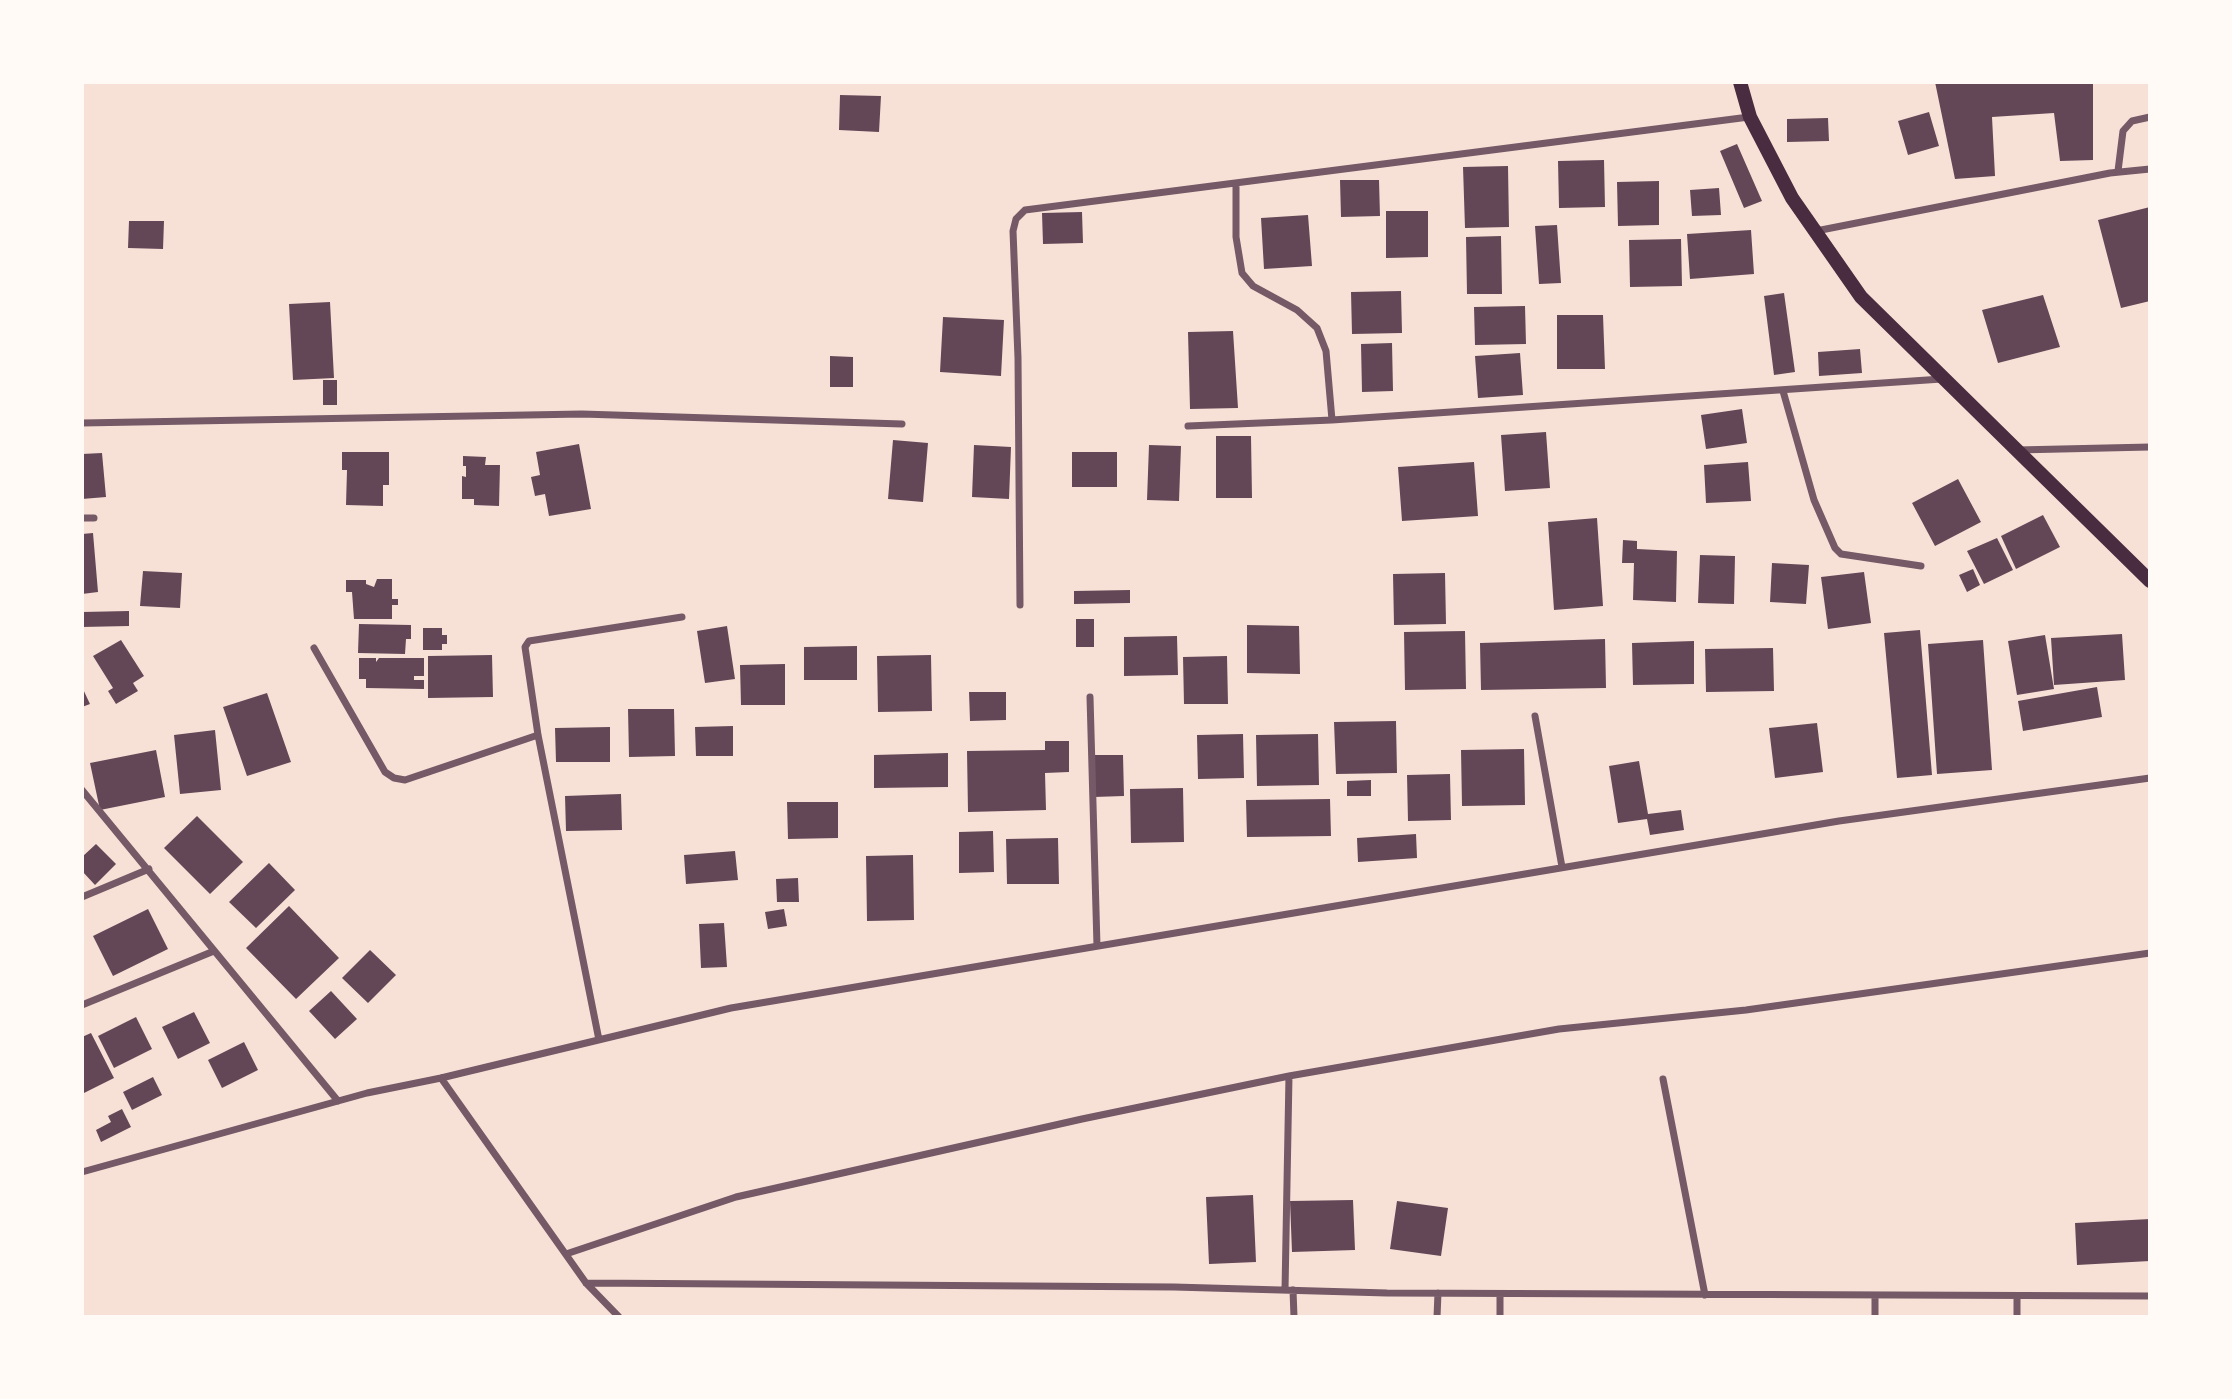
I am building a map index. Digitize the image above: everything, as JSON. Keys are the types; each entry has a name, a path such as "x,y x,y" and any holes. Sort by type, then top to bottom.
{"main road":[{"path":"1740,82 1750,117 1792,198 1861,297 2150,581"}],"street":[{"path":"1020,605 1018,359 1013,231 1016,219 1025,210 1750,117"},
{"path":"2118,172 2123,131 2132,121 2150,117"},
{"path":"1816,231 2118,172 2150,169"},
{"path":"1236,184 1237,246 1242,272 1253,286 1297,310 1317,328 1326,351 1332,420"},
{"path":"1188,426 1332,420 1942,379"},
{"path":"1783,391 1814,500 1835,548 1841,554 1921,566"},
{"path":"82,423 582,414 902,424"},
{"path":"2016,450 2150,447"},
{"path":"82,518 94,518"},
{"path":"598,1040 538,734 525,646 529,641 682,617"},
{"path":"314,648 385,772 394,778 405,780 538,734"},
{"path":"1090,697 1097,946"},
{"path":"1535,716 1562,867"},
{"path":"82,1172 338,1101 768,1001 1839,821 2150,778"},
{"path":"82,790 338,1101"},
{"path":"82,897 149,869"},
{"path":"82,1005 214,951"},
{"path":"566,1254 736,1197 1082,1119 1289,1076 1559,1029 1746,1010 2150,953"},
{"path":"1289,1076 1289,1290 1294,1317"},
{"path":"441,1078 586,1283 620,1317"},
{"path":"1664,1079 1704,1294"},
{"path":"586,1283 1500,1294 2150,1296"},
{"path":"1437,1317 1438,1293"},
{"path":"1500,1294 1500,1317"},
{"path":"1875,1295 1875,1317"},
{"path":"2017,1296 2017,1317"}],"building":[{"path":"1935,82 2093,82 2093,160 2060,161 2054,113 1992,117 1995,176 1955,179"},
{"path":"840,95 881,96 879,132 839,130"},
{"path":"1929,112 1939,146 1908,155 1898,121"},
{"path":"1828,118 1829,141 1787,142 1787,119"},
{"path":"1737,144 1762,201 1744,208 1720,151"},
{"path":"1604,160 1605,207 1559,208 1558,161"},
{"path":"1508,166 1509,227 1465,228 1463,167"},
{"path":"1340,180 1379,180 1380,216 1341,217"},
{"path":"1659,181 1659,225 1618,226 1617,182"},
{"path":"1719,188 1721,215 1692,216 1690,190"},
{"path":"2150,207 2150,301 2121,308 2098,220"},
{"path":"1386,211 1428,211 1428,257 1386,258"},
{"path":"1082,212 1083,243 1043,244 1042,213"},
{"path":"1308,215 1312,266 1264,269 1261,218"},
{"path":"129,221 164,221 163,249 128,248"},
{"path":"1557,225 1561,283 1539,284 1535,226"},
{"path":"1751,230 1754,274 1690,279 1687,234"},
{"path":"1501,236 1502,294 1467,294 1466,237"},
{"path":"1681,239 1682,286 1630,287 1629,240"},
{"path":"1401,291 1402,333 1352,334 1351,292"},
{"path":"1784,293 1795,372 1774,375 1764,296"},
{"path":"2043,295 2060,347 1998,363 1982,310"},
{"path":"330,302 334,378 293,380 289,304"},
{"path":"1525,306 1526,344 1475,345 1474,307"},
{"path":"1557,315 1603,315 1605,369 1557,369"},
{"path":"943,317 1004,320 1001,376 940,372"},
{"path":"1233,331 1238,408 1190,409 1188,332"},
{"path":"1392,343 1393,391 1362,392 1361,344"},
{"path":"1860,349 1862,373 1819,376 1818,352"},
{"path":"1520,353 1523,395 1478,398 1475,356"},
{"path":"830,356 853,357 853,387 830,387"},
{"path":"323,380 337,380 337,405 323,405"},
{"path":"1742,409 1747,443 1706,449 1701,415"},
{"path":"1546,432 1550,488 1505,491 1501,435"},
{"path":"1216,436 1251,436 1252,498 1216,498"},
{"path":"893,440 928,443 923,502 888,499"},
{"path":"579,444 591,509 549,516 545,494 535,496 531,477 540,475 536,452"},
{"path":"974,445 1011,447 1009,499 972,497"},
{"path":"1149,445 1181,446 1179,501 1147,500"},
{"path":"342,452 389,452 389,485 383,485 383,506 346,505 347,470 342,470"},
{"path":"1072,452 1117,452 1117,487 1072,487"},
{"path":"102,453 106,497 82,499 82,454"},
{"path":"463,456 486,457 485,465 500,465 499,506 474,505 474,499 462,499 462,476 466,477"},
{"path":"1474,462 1478,516 1402,521 1398,467"},
{"path":"1748,462 1751,501 1706,503 1704,465"},
{"path":"1958,479 1981,522 1935,546 1912,503"},
{"path":"2043,515 2060,547 2016,569 2001,536"},
{"path":"1597,518 1603,606 1554,610 1548,522"},
{"path":"93,533 98,592 82,594 82,534"},
{"path":"1997,538 2013,570 1984,584 1967,551"},
{"path":"1623,540 1637,541 1637,549 1677,551 1676,602 1633,600 1634,563 1622,563"},
{"path":"1700,555 1735,556 1734,604 1698,603"},
{"path":"1772,563 1809,565 1806,604 1770,602"},
{"path":"1973,569 1980,585 1967,592 1959,575"},
{"path":"143,571 182,573 180,608 140,606"},
{"path":"1864,572 1871,623 1828,629 1821,577"},
{"path":"1445,573 1446,624 1394,625 1393,574"},
{"path":"377,579 392,579 392,599 398,599 398,605 392,605 392,619 354,619 352,592 346,592 346,580 366,580 366,584 374,587"},
{"path":"1130,590 1130,603 1074,604 1074,591"},
{"path":"129,611 129,626 82,627 82,612"},
{"path":"1076,619 1094,619 1094,647 1076,647"},
{"path":"359,624 411,625 411,639 406,639 405,654 358,653"},
{"path":"1247,625 1299,626 1300,674 1247,673"},
{"path":"727,626 735,679 705,683 697,631"},
{"path":"423,628 442,628 442,635 447,635 447,644 442,644 442,650 423,650"},
{"path":"1920,630 1932,775 1897,778 1884,633"},
{"path":"1465,631 1466,689 1405,690 1404,632"},
{"path":"2122,634 2125,680 2054,685 2051,638"},
{"path":"2045,635 2054,689 2017,695 2008,641"},
{"path":"1177,636 1178,675 1124,676 1124,637"},
{"path":"1605,639 1606,688 1481,690 1480,643"},
{"path":"121,640 144,676 133,683 138,691 116,704 108,691 113,688 93,656"},
{"path":"1983,640 1992,770 1937,774 1928,644"},
{"path":"1694,641 1694,684 1633,685 1632,643"},
{"path":"857,646 857,680 804,680 804,647"},
{"path":"1773,648 1774,691 1706,692 1705,649"},
{"path":"492,655 493,697 428,698 428,656"},
{"path":"931,655 932,711 878,712 877,656"},
{"path":"1227,656 1228,704 1184,704 1183,657"},
{"path":"359,658 376,658 376,662 379,658 424,658 424,676 414,676 414,680 424,680 424,689 366,688 366,679 359,679"},
{"path":"785,664 785,705 741,705 740,665"},
{"path":"82,687 90,704 82,707"},
{"path":"2097,687 2102,717 2023,731 2018,701"},
{"path":"969,692 1006,692 1006,720 970,721"},
{"path":"267,693 291,762 247,776 223,707"},
{"path":"628,709 674,709 675,756 629,757"},
{"path":"1396,721 1397,773 1336,774 1334,722"},
{"path":"1817,723 1823,772 1775,778 1769,728"},
{"path":"733,726 733,756 696,756 695,727"},
{"path":"610,727 610,762 556,762 555,728"},
{"path":"215,730 221,790 180,794 174,735"},
{"path":"1243,734 1244,778 1198,779 1197,735"},
{"path":"1318,734 1319,785 1257,786 1256,735"},
{"path":"1045,741 1069,741 1069,772 1045,773 1046,810 968,812 967,751 1045,750"},
{"path":"1524,749 1525,805 1462,806 1461,750"},
{"path":"156,750 165,797 100,810 90,763"},
{"path":"948,753 948,787 874,788 874,755"},
{"path":"1093,755 1123,755 1124,796 1094,797"},
{"path":"1639,761 1648,814 1681,810 1684,830 1650,835 1647,819 1618,823 1609,766"},
{"path":"1450,774 1451,820 1408,821 1407,775"},
{"path":"1371,780 1371,796 1347,796 1347,781"},
{"path":"1183,788 1184,842 1131,843 1130,789"},
{"path":"621,794 622,830 566,831 565,796"},
{"path":"1330,799 1331,836 1247,837 1246,800"},
{"path":"787,802 838,802 838,838 788,839"},
{"path":"197,816 243,862 210,894 164,848"},
{"path":"993,831 994,872 959,873 959,832"},
{"path":"1416,834 1417,858 1358,862 1357,838"},
{"path":"1058,838 1059,884 1007,884 1006,839"},
{"path":"96,844 116,864 95,885 82,871 82,857"},
{"path":"735,851 738,880 686,884 684,855"},
{"path":"913,855 914,920 867,921 866,856"},
{"path":"269,863 295,890 256,928 229,902"},
{"path":"798,878 799,902 777,902 776,879"},
{"path":"289,906 339,958 296,999 246,948"},
{"path":"148,909 168,949 113,976 93,936"},
{"path":"784,909 787,926 768,929 765,912"},
{"path":"724,923 727,967 701,968 699,924"},
{"path":"370,950 396,975 368,1003 342,978"},
{"path":"331,991 357,1019 335,1039 309,1011"},
{"path":"194,1012 210,1043 178,1059 162,1027"},
{"path":"136,1017 152,1049 114,1068 98,1036"},
{"path":"91,1033 114,1078 82,1094 82,1037"},
{"path":"244,1042 258,1070 222,1088 208,1060"},
{"path":"153,1077 162,1095 132,1110 123,1092"},
{"path":"122,1109 131,1127 101,1142 96,1130 111,1122 108,1116"},
{"path":"1253,1195 1256,1262 1209,1264 1206,1197"},
{"path":"1353,1200 1355,1250 1292,1252 1290,1201"},
{"path":"1397,1201 1448,1208 1441,1256 1390,1249"},
{"path":"2150,1219 2150,1261 2077,1265 2075,1223"}]}
